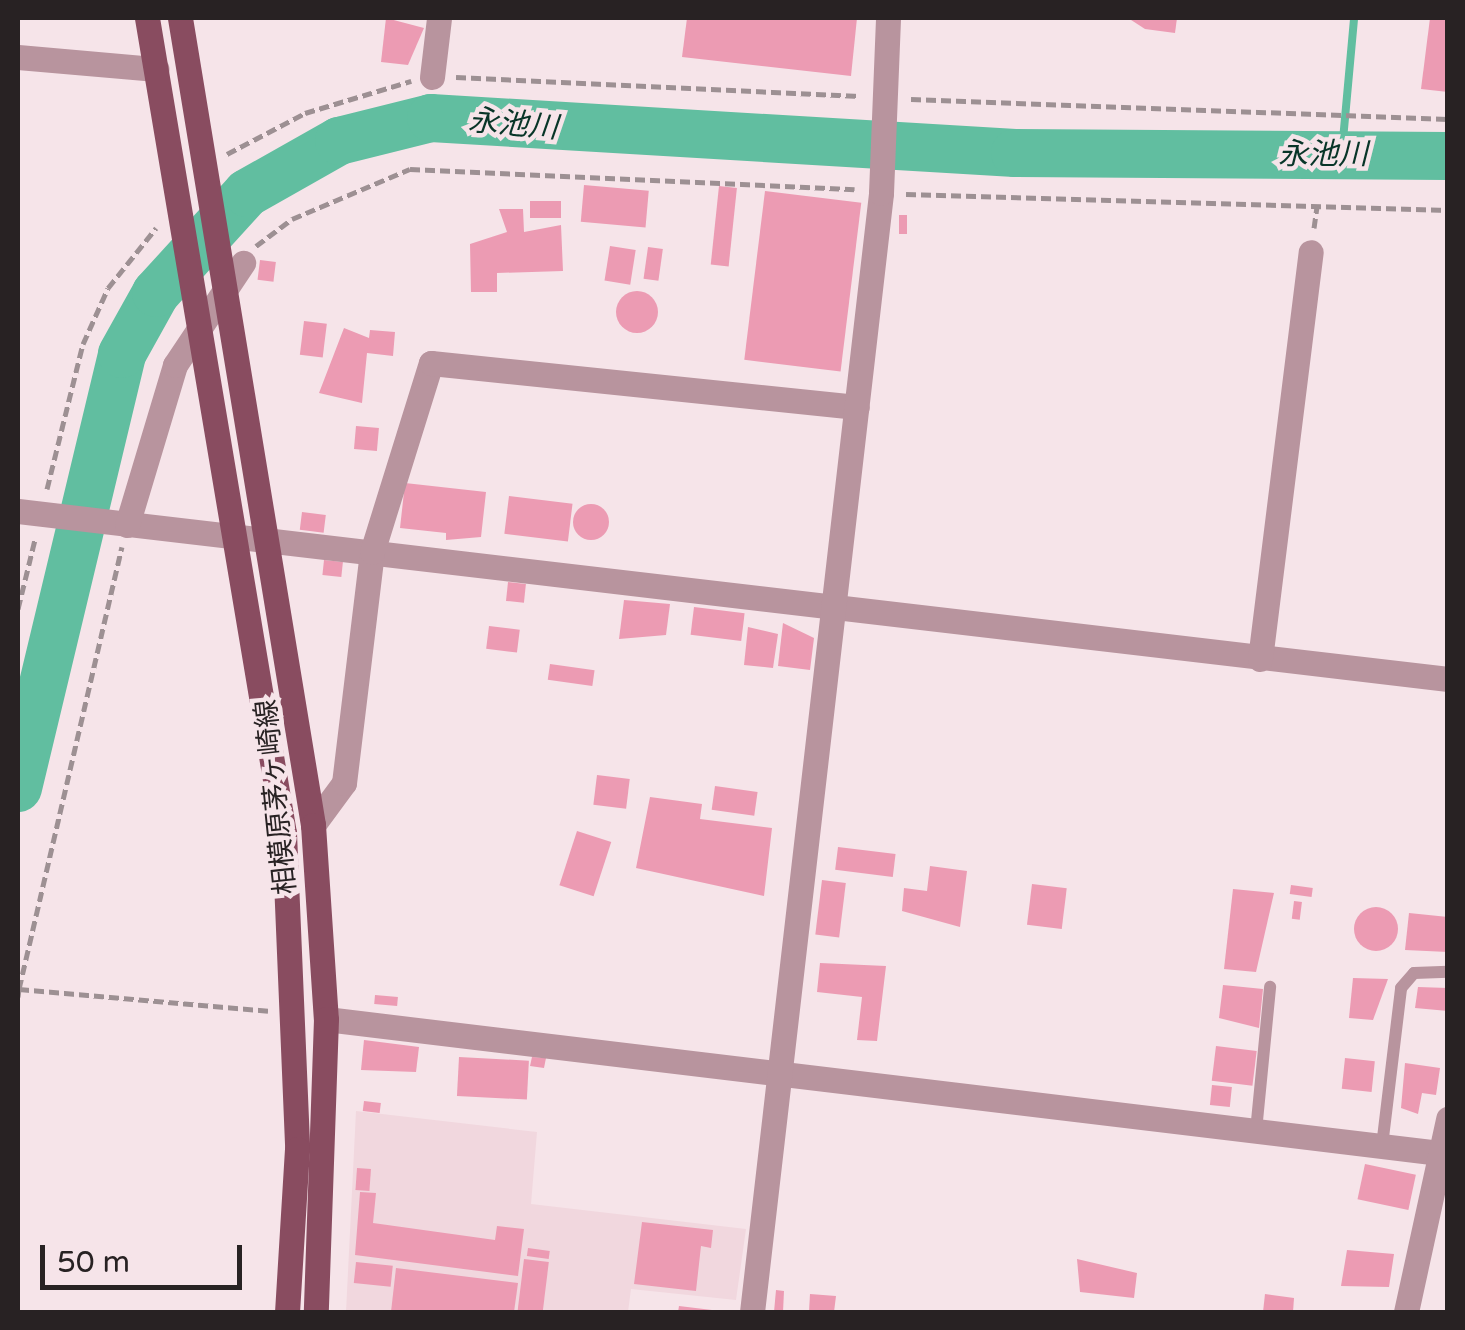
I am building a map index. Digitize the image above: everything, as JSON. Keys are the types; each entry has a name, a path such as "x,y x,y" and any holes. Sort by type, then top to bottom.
{"main road":[{"path":"147,18 182,214"},
{"path":"180,18 205,187"},
{"name":"相模原茅ヶ崎線","path":"205,187 230,277 266,542 312,825 326,1020 316,1312"},
{"name":"相模原茅ヶ崎線","path":"182,214 238,539 285,851 297,1149 287,1312"}],"street":[{"path":"432,78 439,18"},
{"path":"752,1312 881,185 888,18"},
{"path":"18,58 156,70"},
{"path":"1260,660 1311,252"},
{"path":"124,524 166,387 199,320 230,277"},
{"path":"312,825 344,783 372,552 431,363 857,407"},
{"path":"37,514 1448,679"},
{"path":"326,1020 1444,1153"},
{"path":"1406,1312 1444,1153 1448,1119"}],"lane":[{"path":"1382,1146 1402,988 1414,973 1448,972"},
{"path":"1256,1131 1270,986"}],"path":[{"path":"205,187 234,149 305,112 432,78 847,96"},
{"path":"885,103 1448,119"},
{"path":"230,277 292,219 410,170 708,176 1448,210"},
{"path":"18,609 37,514 69,390 102,302 140,240 182,214"},
{"path":"124,524 18,993 240,1008"}],"shaded area":[{"path":"356,1111 537,1132 531,1204 746,1229 736,1300 631,1289 628,1312 346,1312"}],"building":[{"path":"386,18 424,28 408,65 381,62"},
{"path":"687,18 857,18 851,76 682,57"},
{"path":"1128,18 1177,18 1175,33 1145,29"},
{"path":"1430,18 1448,18 1448,92 1421,89"},
{"path":"584,185 649,191 646,228 581,222"},
{"path":"719,186 737,188 729,266 711,265"},
{"path":"765,191 861,203 841,372 744,360"},
{"path":"530,201 561,201 561,218 530,218"},
{"path":"499,209 523,209 524,232 561,225 563,271 497,273 497,292 471,292 470,244 507,232"},
{"path":"899,215 907,215 907,234 899,234"},
{"path":"610,246 636,250 630,285 605,281"},
{"path":"648,247 663,249 658,281 644,279"},
{"path":"260,260 276,262 273,282 258,280"},
{"path":"637,291 652,297 658,312 652,327 637,333 622,327 616,312 622,297"},
{"path":"304,321 327,324 323,358 300,355"},
{"path":"344,328 369,338 370,330 395,332 393,356 367,353 362,403 319,393"},
{"path":"356,426 379,428 377,451 354,449"},
{"path":"405,483 486,492 481,537 446,540 446,533 400,528"},
{"path":"509,496 573,504 568,542 504,534"},
{"path":"591,504 604,509 609,522 604,535 591,540 578,535 573,522 578,509"},
{"path":"302,512 326,515 324,533 300,530"},
{"path":"324,560 343,562 341,577 322,575"},
{"path":"508,582 526,584 524,603 506,601"},
{"path":"624,600 670,604 666,635 619,639"},
{"path":"694,607 745,613 741,641 691,635"},
{"path":"783,623 814,638 810,670 778,666"},
{"path":"489,626 520,630 517,653 486,649"},
{"path":"748,627 778,634 773,668 744,665"},
{"path":"550,664 595,670 592,686 548,680"},
{"path":"597,775 630,779 626,809 593,805"},
{"path":"715,786 758,792 754,816 712,810"},
{"path":"650,797 702,804 700,819 772,828 764,896 636,868"},
{"path":"577,831 611,842 594,896 559,885"},
{"path":"838,847 896,854 893,877 835,870"},
{"path":"930,866 967,871 960,927 902,911 904,888 927,891"},
{"path":"822,880 846,883 839,938 815,935"},
{"path":"1032,884 1067,888 1062,929 1027,925"},
{"path":"1291,885 1313,888 1312,897 1290,894"},
{"path":"1233,889 1274,893 1256,972 1224,969"},
{"path":"1294,901 1302,902 1300,920 1292,919"},
{"path":"1376,907 1391,914 1398,929 1391,944 1376,951 1361,944 1354,929 1361,914"},
{"path":"1409,913 1448,917 1448,952 1405,950"},
{"path":"820,963 886,966 877,1041 857,1040 862,997 817,992"},
{"path":"1353,978 1388,979 1373,1020 1349,1018"},
{"path":"1223,985 1263,989 1259,1028 1219,1018"},
{"path":"1418,987 1448,988 1448,1011 1415,1008"},
{"path":"375,995 398,997 397,1006 374,1004"},
{"path":"364,1040 419,1047 416,1072 361,1070"},
{"path":"1216,1046 1257,1051 1252,1086 1212,1081"},
{"path":"459,1057 529,1061 527,1100 457,1096"},
{"path":"532,1057 546,1058 544,1068 530,1066"},
{"path":"1345,1058 1375,1061 1372,1092 1342,1089"},
{"path":"1405,1063 1440,1068 1436,1095 1422,1093 1418,1114 1401,1108"},
{"path":"1212,1085 1232,1087 1230,1107 1210,1105"},
{"path":"364,1101 381,1103 380,1113 363,1111"},
{"path":"1365,1164 1416,1175 1408,1210 1358,1199"},
{"path":"357,1168 371,1169 369,1191 355,1190"},
{"path":"360,1192 376,1193 373,1223 495,1240 497,1226 524,1229 518,1276 355,1255"},
{"path":"642,1222 713,1230 711,1248 701,1246 696,1291 634,1284"},
{"path":"528,1248 550,1251 549,1259 527,1256"},
{"path":"1347,1250 1394,1254 1389,1287 1341,1286"},
{"path":"524,1259 549,1262 543,1312 518,1312"},
{"path":"1077,1259 1137,1273 1134,1298 1080,1292"},
{"path":"356,1262 393,1266 391,1287 354,1283"},
{"path":"396,1268 518,1283 514,1312 391,1312"},
{"path":"776,1290 784,1291 783,1312 774,1312"},
{"path":"810,1294 836,1296 834,1312 809,1312"},
{"path":"1265,1294 1294,1298 1293,1312 1263,1312"},
{"path":"679,1306 712,1310 712,1312 678,1312"}],"waterway":[{"path":"1342,151 1354,18"},
{"name":"永池川","path":"18,788 122,354 156,293 247,193 339,141 431,118 1015,153 1448,156"}]}
